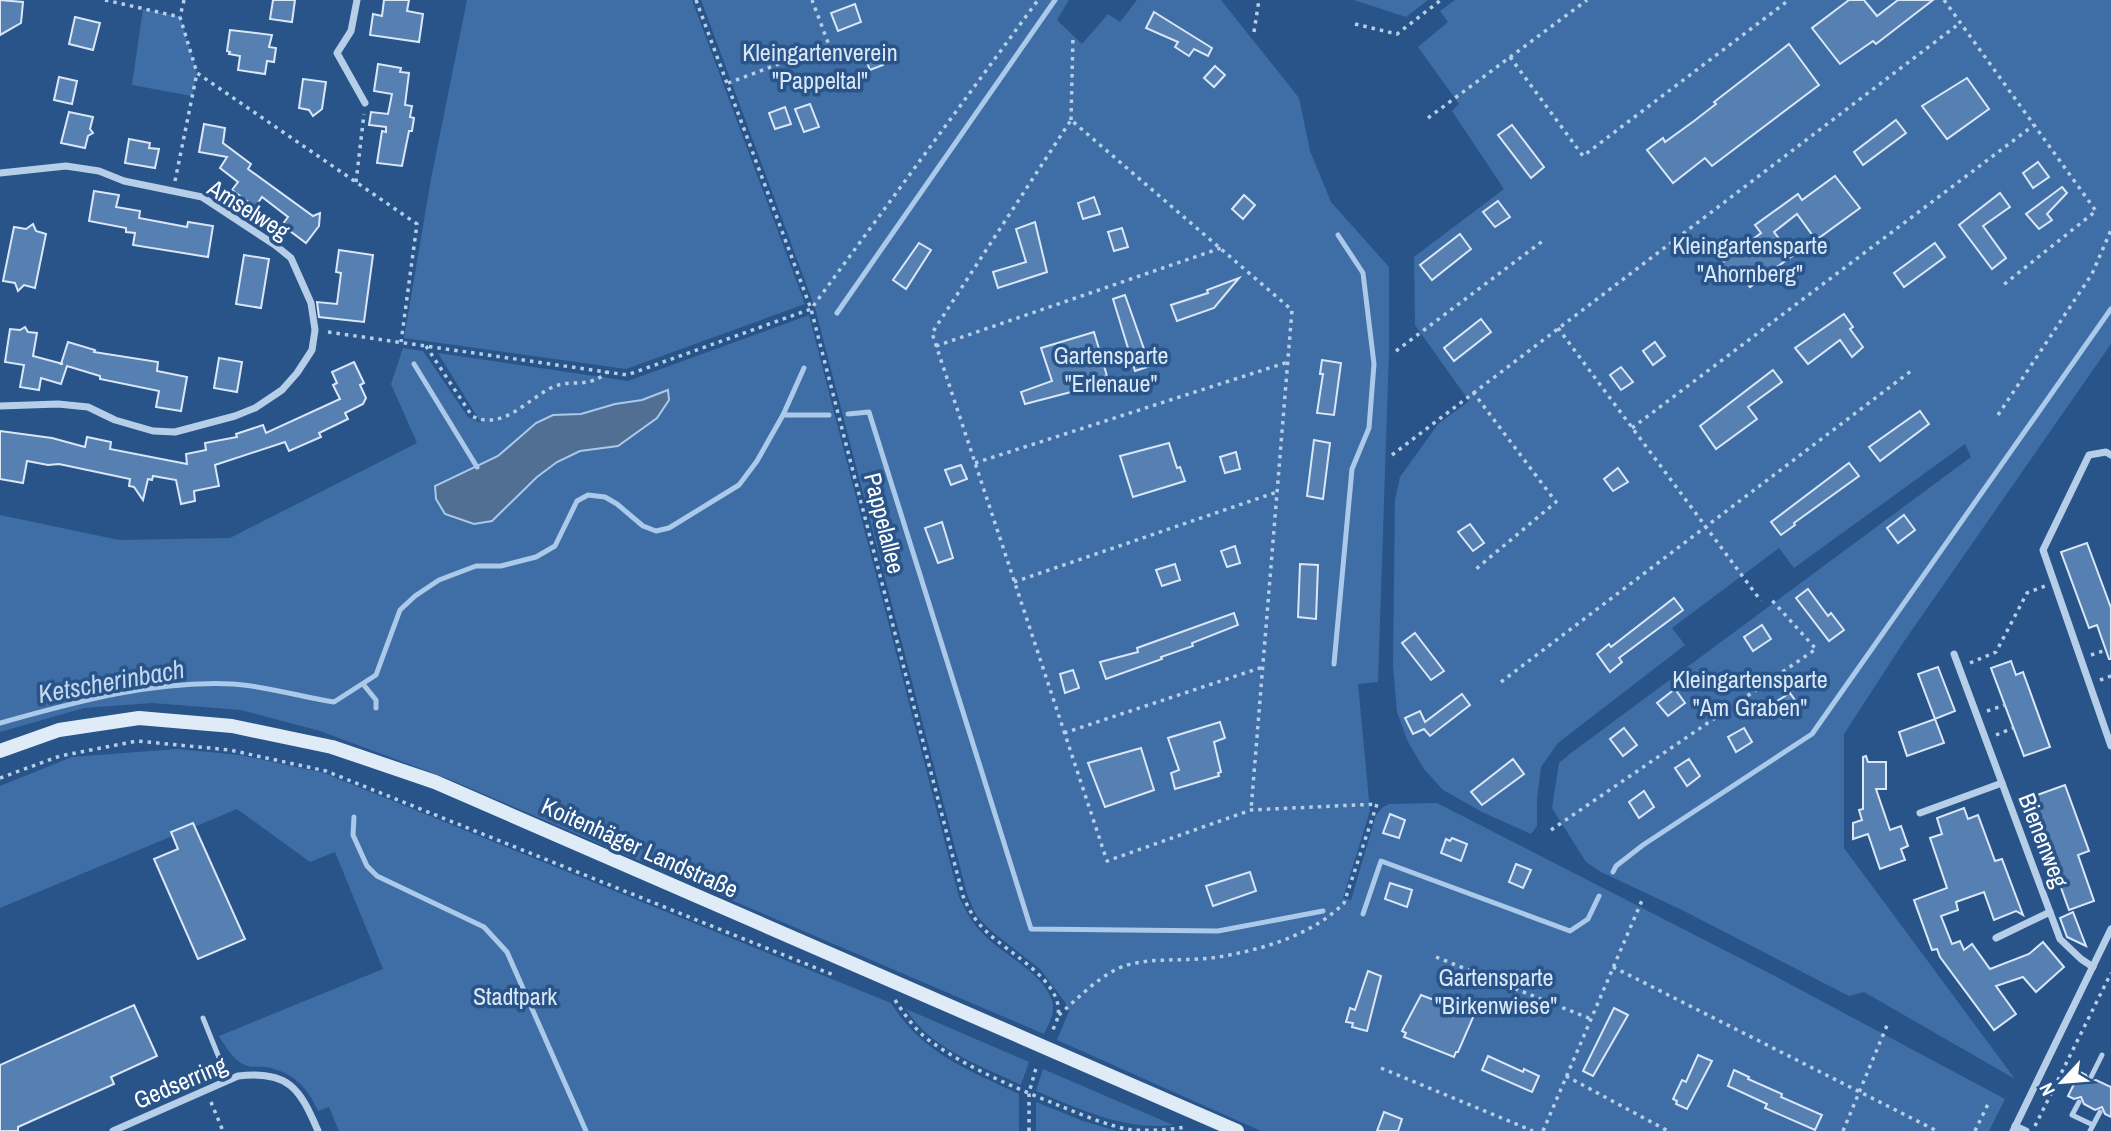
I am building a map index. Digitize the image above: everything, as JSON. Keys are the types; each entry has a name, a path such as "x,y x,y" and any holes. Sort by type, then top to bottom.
{"main road":[{"name":"Koitenhäger Landstraße","path":"0,751 59,730 139,719 232,726 332,747 435,782 1237,1131"}],"street":[{"path":"357,0 351,31 337,53 365,103"},
{"name":"Amselweg","path":"0,173 66,166 99,171 124,181 202,197 291,258 311,303 315,330"},
{"path":"0,406 58,404 88,407 115,420 153,431 175,432 255,408 282,390 312,350 315,330"},
{"path":"2111,455 2106,452 2089,455 2043,550 2111,746"},
{"name":"Bienenweg","path":"1954,654 2060,939 2093,967"},
{"name":"Bienenweg","path":"1920,813 2002,783"},
{"name":"Bienenweg","path":"1996,938 2050,912"},
{"path":"2026,1131 2014,1128 2111,929"},
{"name":"Gedserring","path":"113,1131 228,1080 255,1074 272,1076 287,1083 300,1094 318,1131"}],"lane":[{"path":"203,1018 228,1080"},
{"path":"2091,1077 2102,1055"},
{"path":"2079,1102 2072,1115 2091,1128 2100,1112"}],"path":[{"path":"105,0 180,17"},
{"path":"173,191 197,73 180,17 184,0"},
{"name":"Pappelallee","path":"696,0 811,309 963,896 973,917 988,933 1037,972 1056,996 1059,1015"},
{"path":"728,83 829,45 812,0"},
{"path":"315,330 627,375 811,309 1038,0"},
{"path":"1254,32 1259,0"},
{"path":"1355,24 1397,34 1441,0"},
{"path":"1427,118 1587,0"},
{"path":"1510,57 1583,156 1788,0"},
{"path":"1944,0 2096,211 2002,286"},
{"path":"1392,455 1960,23"},
{"path":"1052,1032 1059,1015 1094,984 1125,965 1156,960 1217,957 1270,945 1301,932 1335,912 1344,902 1377,804 1251,810 1107,861 932,333 1071,120 1073,36"},
{"path":"197,73 417,224 401,342"},
{"path":"356,181 365,103"},
{"path":"1071,120 1292,310 1251,810"},
{"path":"1632,428 2034,125"},
{"path":"1998,415 2092,274 2111,230"},
{"path":"1396,351 1544,240"},
{"path":"936,346 1221,248"},
{"path":"1558,328 1761,601"},
{"path":"426,346 472,416 482,421 507,415 558,385 583,384 607,372"},
{"path":"975,463 1288,362"},
{"path":"1501,682 1911,371"},
{"path":"1473,392 1556,502 1476,569"},
{"path":"1014,582 1278,491"},
{"path":"1959,668 1996,652 2027,593 2054,583"},
{"path":"1551,830 1816,649 1769,597"},
{"path":"1065,733 1263,667"},
{"path":"1977,715 2005,705"},
{"path":"1986,739 2013,728"},
{"path":"0,778 60,756 137,741 230,750 326,771 844,979"},
{"path":"1543,1131 1643,898"},
{"path":"1436,957 1591,1019"},
{"path":"1613,967 1937,1131"},
{"path":"2032,1131 2111,973"},
{"path":"908,1005 895,1000 908,1020 928,1040 959,1060 1028,1093 1085,1116 1132,1130 1192,1126"},
{"path":"1843,1131 1888,1023"},
{"path":"1029,1131 1028,1093 1036,1068"},
{"path":"1381,1068 1533,1131"},
{"path":"1566,1076 1668,1131"},
{"path":"206,1090 223,1131"},
{"path":"1975,1131 1989,1102"}],"green space":[{"path":"467,0 692,0 805,304 626,369 404,338 431,179"},
{"path":"701,0 1069,0 1057,20 1082,44 1108,14 1120,22 1137,0 1221,0 1299,98 1310,151 1331,202 1389,267 1389,351 1378,682 1358,684 1370,811 1343,898 1351,900 1376,815 1383,807 1389,804 1437,803 1769,973 2005,1099 1989,1131 1261,1131 1057,1040 1069,1011 1065,1002 1040,969 990,930 976,915 967,894 815,308"},
{"path":"1354,0 1428,0 1406,17"},
{"name":"Kleingartensparte \"Ahornberg\"","path":"1455,0 2111,0 2111,344 1903,643 1844,734 1844,848 2015,1079 1864,992 1849,996 1682,910 1601,872 1586,862 1552,808 1559,763 1971,457 1965,444 1794,568 1779,548 1672,628 1685,645 1558,743 1541,767 1537,826 1531,834 1482,812 1443,790 1424,769 1408,742 1397,712 1393,666 1395,499 1400,477 1438,424 1469,401 1415,325 1414,257 1504,189 1452,111 1459,104 1418,47 1448,22 1440,11"},
{"path":"143,9 180,17 197,73 192,96 132,85"},
{"path":"809,315 959,897 972,921 983,934 1030,971 1046,988 1053,1008 1044,1034 451,780 320,731 241,710 152,703 84,708 0,732 0,515 119,540 230,538 417,443 391,384 403,348 423,351 468,417 481,423 438,353 628,381","holes":["668,391 639,429 625,442 613,447 580,451 555,463 532,480 492,521 435,486 498,456 536,423 553,415 581,414"]},
{"name":"Stadtpark","path":"177,749 240,755 324,773 891,1003 903,1020 932,1047 964,1068 1019,1094 1019,1131 339,1131 329,1107 318,1111 304,1088 292,1077 276,1069 241,1063 230,1053 219,1036 383,969 335,852 310,862 237,809 0,908 0,786 72,757"},
{"path":"906,1009 1029,1062 1021,1085 943,1046 916,1023"},
{"path":"1043,1069 1173,1125 1120,1122 1036,1091"},
{"path":"1036,1102 1083,1121 1117,1131 1036,1131"}],"shaded area":[{"path":"668,390 669,400 657,418 618,446 580,451 557,462 537,477 492,521 474,524 445,514 436,499 435,486 498,456 536,423 553,415 581,414 615,404 642,400"}],"building":[{"path":"0,0 23,2 21,23 0,35"},
{"path":"273,0 295,0 292,22 270,19"},
{"path":"384,0 409,0 407,11 423,14 419,42 370,35 373,14 382,16"},
{"path":"1849,0 1864,0 1877,16 1898,0 1933,0 1876,44 1873,41 1840,64 1812,28"},
{"path":"855,4 861,22 838,31 831,13"},
{"path":"1154,12 1212,48 1208,56 1194,49 1189,56 1175,47 1178,42 1146,28"},
{"path":"75,17 100,23 93,50 69,44"},
{"path":"230,30 272,35 269,47 276,48 274,62 267,61 265,74 238,70 240,56 227,51"},
{"path":"1789,44 1819,85 1712,166 1705,158 1673,183 1647,150 1663,138 1665,142 1694,121 1716,104 1714,102"},
{"path":"876,49 883,65 870,70 863,54"},
{"path":"378,64 401,68 400,72 409,73 405,105 412,106 410,117 414,118 402,166 377,163 382,131 386,132 386,127 369,125 371,112 388,114 392,94 374,91"},
{"path":"1215,66 1225,75 1214,87 1204,78"},
{"path":"59,77 77,81 72,104 54,100"},
{"path":"1967,78 1989,109 1947,139 1922,106"},
{"path":"303,79 326,82 322,109 313,116 309,110 299,108"},
{"path":"810,104 819,127 804,132 795,109"},
{"path":"785,107 791,124 775,129 769,113"},
{"path":"69,112 93,117 90,129 93,133 88,136 85,148 61,143"},
{"path":"1896,120 1906,133 1863,165 1854,152"},
{"path":"204,124 225,128 223,143 251,164 248,169 313,216 320,213 319,226 306,243 282,225 288,217 262,197 255,207 232,190 238,182 220,168 227,157 199,152"},
{"path":"1512,125 1544,167 1531,178 1498,135"},
{"path":"129,139 150,143 149,148 159,149 155,168 125,163"},
{"path":"2038,162 2049,177 2033,188 2023,173"},
{"path":"1835,176 1860,208 1816,240 1797,214 1774,232 1792,256 1750,287 1737,269 1714,269 1761,233 1755,225 1798,194 1802,200"},
{"path":"2062,187 2067,193 2047,214 2052,220 2039,229 2026,214"},
{"path":"94,191 119,195 116,207 140,211 139,218 187,227 188,222 213,226 208,257 133,245 135,233 126,232 126,228 89,221"},
{"path":"2000,193 2010,207 1983,226 2006,258 1992,269 1959,225"},
{"path":"1244,195 1255,205 1243,219 1232,209"},
{"path":"1094,197 1100,214 1083,219 1078,203"},
{"path":"1498,201 1510,217 1495,227 1483,212"},
{"path":"1035,222 1047,272 998,288 993,272 1026,262 1016,229"},
{"path":"33,224 36,231 46,234 35,288 24,285 18,291 15,283 3,281 14,227 26,229"},
{"path":"1122,228 1128,247 1114,251 1108,232"},
{"path":"1460,234 1471,249 1432,280 1420,265"},
{"path":"919,243 931,250 906,289 893,280"},
{"path":"1935,243 1945,257 1904,287 1894,273"},
{"path":"339,250 373,255 364,322 319,317 317,302 337,304 341,273 336,272"},
{"path":"244,255 269,259 261,308 236,304"},
{"path":"1239,278 1214,308 1177,321 1171,305 1208,293 1207,290"},
{"path":"1125,295 1150,366 1135,371 1113,299"},
{"path":"1844,314 1853,327 1850,329 1863,347 1852,357 1840,340 1808,364 1795,348"},
{"path":"1481,319 1491,332 1454,361 1444,348"},
{"path":"25,327 28,332 37,333 33,356 61,364 68,342 95,350 94,352 158,362 157,371 187,377 181,411 156,407 159,391 100,379 100,376 67,366 61,384 41,378 39,390 20,387 24,365 5,362 10,329 20,330"},
{"path":"1094,332 1107,376 1074,387 1075,391 1025,404 1021,392 1052,381 1041,348"},
{"path":"1655,342 1665,356 1653,365 1643,351"},
{"path":"219,358 242,362 237,392 214,388"},
{"path":"1322,360 1341,363 1334,415 1317,413 1323,374 1320,374"},
{"path":"354,362 364,383 360,385 366,398 363,404 345,413 348,419 319,433 321,437 289,451 285,442 215,465 219,486 194,491 195,501 181,504 176,480 153,476 152,480 148,479 143,500 134,487 129,486 130,479 59,464 27,461 23,483 0,479 0,431 52,438 85,447 87,437 111,442 110,449 187,464 186,454 206,450 205,443 237,437 236,434 263,425 266,433 340,399 333,385 337,383 332,372"},
{"path":"1621,367 1633,382 1621,390 1610,375"},
{"path":"1773,370 1782,382 1748,407 1757,419 1716,449 1700,426"},
{"path":"1920,411 1929,424 1880,461 1869,447"},
{"path":"1314,440 1330,443 1323,499 1307,496"},
{"path":"1169,443 1177,468 1180,467 1185,481 1133,497 1120,456"},
{"path":"1236,452 1240,469 1225,473 1220,457"},
{"path":"1849,463 1859,476 1781,535 1771,522"},
{"path":"961,465 967,479 951,485 945,470"},
{"path":"1618,468 1628,482 1613,491 1604,479"},
{"path":"1904,515 1915,530 1898,543 1887,528"},
{"path":"942,522 953,558 938,563 925,528"},
{"path":"1470,524 1484,543 1473,551 1458,532"},
{"path":"2087,543 2111,608 2111,659 2097,625 2089,628 2061,552"},
{"path":"1235,546 1240,563 1227,567 1221,551"},
{"path":"1175,564 1180,580 1162,586 1156,570"},
{"path":"1300,564 1318,565 1316,619 1298,617"},
{"path":"1808,589 1828,616 1831,613 1844,630 1829,641 1796,598"},
{"path":"1674,598 1683,610 1619,658 1622,662 1610,672 1597,654 1609,644 1611,647"},
{"path":"1234,613 1238,625 1192,643 1193,646 1161,657 1162,659 1106,679 1100,662 1138,652 1137,648"},
{"path":"1762,625 1771,639 1753,651 1744,637"},
{"path":"1415,633 1444,671 1431,680 1402,643"},
{"path":"2011,661 2016,675 2023,672 2050,747 2024,756 1991,668"},
{"path":"1938,667 1955,711 1935,719 1918,674"},
{"path":"1073,670 1079,688 1065,693 1060,674"},
{"path":"1675,689 1685,703 1668,716 1657,703"},
{"path":"1790,693 1799,706 1781,718 1772,704"},
{"path":"1462,694 1470,705 1430,736 1424,729 1413,734 1405,718 1420,711 1425,722"},
{"path":"1935,719 1944,743 1907,756 1899,732"},
{"path":"1220,722 1225,738 1214,742 1221,772 1218,773 1219,776 1175,789 1171,773 1179,770 1168,738"},
{"path":"1624,728 1637,745 1623,756 1610,739"},
{"path":"1744,728 1752,742 1736,752 1728,737"},
{"path":"1141,748 1154,790 1105,807 1088,763"},
{"path":"1866,756 1868,762 1886,762 1886,789 1876,789 1890,830 1901,826 1908,846 1901,849 1905,860 1880,869 1868,834 1853,839 1853,823 1862,820 1859,810 1863,809 1863,757"},
{"path":"1513,759 1524,774 1482,805 1471,792"},
{"path":"1689,759 1700,776 1687,786 1675,768"},
{"path":"2065,785 2089,851 2078,855 2094,901 2069,910 2029,798"},
{"path":"1644,791 1654,807 1639,818 1629,802"},
{"path":"1964,808 1968,819 1978,815 1995,861 2002,859 2023,915 2016,911 1994,920 1984,892 1956,902 1958,910 1941,916 1952,944 1960,941 1964,950 1972,944 1990,969 2029,954 2043,942 2064,967 2036,992 2023,977 1996,986 2016,1014 1994,1030 1940,957 1937,949 1932,950 1914,900 1947,888 1930,838 1942,834 1937,818"},
{"path":"1390,814 1405,820 1399,838 1383,833"},
{"path":"193,823 245,939 198,959 154,859 178,849 171,832"},
{"path":"1452,838 1467,844 1461,861 1441,853 1446,839 1450,841"},
{"path":"1516,864 1531,870 1523,888 1509,882"},
{"path":"1250,872 1256,891 1213,906 1206,886"},
{"path":"1390,883 1412,890 1407,907 1385,899"},
{"path":"2073,912 2086,946 2067,937 2060,918"},
{"path":"1368,971 1381,976 1367,1031 1352,1027 1353,1023 1346,1022 1350,1008 1355,1010"},
{"path":"1421,995 1474,1015 1454,1057 1404,1037 1406,1033 1402,1031"},
{"path":"134,1005 157,1056 111,1077 114,1084 18,1127 18,1131 0,1131 0,1065"},
{"path":"1614,1008 1628,1015 1593,1076 1583,1071"},
{"path":"1698,1055 1712,1061 1687,1109 1676,1104 1677,1101 1673,1099 1682,1080 1686,1082"},
{"path":"1488,1056 1523,1072 1524,1069 1539,1076 1532,1092 1482,1070"},
{"path":"1734,1070 1782,1094 1781,1097 1822,1115 1815,1130 1765,1108 1767,1104 1728,1086"},
{"path":"2080,1072 2086,1075 2089,1082 2096,1080 2111,1087 2111,1117 2105,1114 2102,1107 2095,1110 2084,1104 2081,1097 2074,1099 2068,1096"},
{"path":"1384,1112 1402,1119 1398,1131 1377,1131"}],"waterway":[{"path":"837,313 1055,0"},
{"path":"1334,664 1352,469 1369,428 1374,364 1363,273 1338,235"},
{"path":"1613,872 1616,866 1643,845 1812,734 2111,309"},
{"path":"414,364 477,467"},
{"path":"0,723 86,700 174,685 246,685 334,702 376,675 400,610 415,596 439,580 476,566 501,566 536,557 555,546 577,501 588,495 605,497 643,526 656,531 669,528 739,485 757,461 783,415 804,368"},
{"path":"848,414 869,412 1031,929 1218,931 1323,911"},
{"path":"783,415 829,415"},
{"name":"Ketscherinbach","path":"363,684 376,700 376,708"},
{"name":"Ketscherinbach","path":"354,817 353,835 367,866 377,876 484,927 507,952 586,1131"},
{"path":"1363,914 1381,861 1570,931 1588,919 1599,896"}],"park label":[{"name":"Kleingartenverein \"Pappeltal\"","path":"820,66"},
{"name":"Gartensparte \"Erlenaue\"","path":"1111,369"},
{"name":"Kleingartensparte \"Am Graben\"","path":"1750,693"},
{"name":"Gartensparte \"Birkenwiese\"","path":"1496,991"}]}
